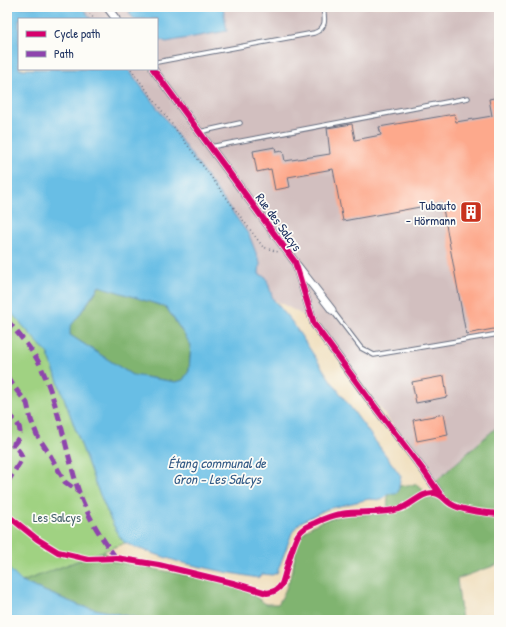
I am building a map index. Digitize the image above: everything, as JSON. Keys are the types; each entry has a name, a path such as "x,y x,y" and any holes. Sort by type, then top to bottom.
{"street":[{"path":"107,7 115,18"},
{"name":"Rue des Salcys","path":"154,70 295,262 314,324 440,494"},
{"path":"295,262 332,310"}],"lane":[{"path":"158,62 314,34 319,32 325,23 323,7"},
{"path":"210,147 468,98"},
{"path":"199,132 240,123"},
{"path":"332,310 361,348 374,355 499,334"}],"path":[{"path":"85,7 93,18"},
{"path":"132,70 263,247 290,255"}],"shaded area":[{"path":"82,7 499,7 499,425 435,482 316,322 273,299 266,277 259,274 164,117 129,70 158,70 158,18 90,18"}],"green space":[{"path":"100,286 166,307 191,345 189,371 183,380 176,382 132,375 70,335 69,327"},
{"name":"Les Salcys","path":"7,308 48,354 95,483 119,536 125,543 22,582 7,567"},
{"path":"499,425 499,564 457,579 462,620 146,620 81,606 22,582 104,551 112,561 223,582 250,593 266,604 278,604 290,579 298,542 307,530 320,522 336,517 387,514 388,494 398,492 399,486 416,484 422,488 422,493 427,498 438,499 440,497 435,482"}],"water":[{"name":"Étang communal de Gron - Les Salcys","path":"7,7 82,7 90,18 18,18 18,70 129,70 249,235 260,263 259,274 266,277 273,299 292,322 329,378 401,476 398,492 396,494 388,494 382,500 369,499 327,509 301,522 292,533 277,573 272,575 262,574 258,578 179,562 134,547 125,543 119,536 110,518 95,483 48,354 7,308","holes":["99,286 166,307 191,345 189,371 183,380 176,382 132,375 70,335 70,327"]},
{"path":"155,7 223,7 227,31 166,42 158,38 158,18 133,18 129,13 130,11"},
{"path":"7,567 22,582 81,606 146,620 7,620"}],"building":[{"name":"Tubauto - Hörmann","path":"499,97 499,328 466,334 442,203 343,221 333,169 288,177 290,187 275,190 271,169 257,172 253,151 275,147 276,152 283,151 285,161 330,154 327,128 352,124 355,140 381,135 379,127 454,114 456,122 492,116 489,99"},
{"path":"444,376 447,397 416,403 412,382"},
{"path":"444,414 448,435 417,441 413,420"}],"marked path":[{"path":"7,320 30,349 41,367 57,410 80,496 94,524 116,558"},
{"path":"7,377 27,403 31,420 37,435 65,482 80,493"},
{"path":"7,413 17,423 20,431 20,435 14,444 9,443"},
{"path":"7,483 22,459 20,452 12,444"}],"cycle path":[{"path":"154,70 295,262 314,324 440,494"},
{"path":"7,515 37,539 58,552 88,559 116,558 159,565 267,593 276,590 282,584 293,546 303,529 331,516 348,513 399,509 429,493 439,495 451,504 461,508 499,514"}],"place":[{"name":"Tubauto - Hörmann","path":"471,212"}]}
